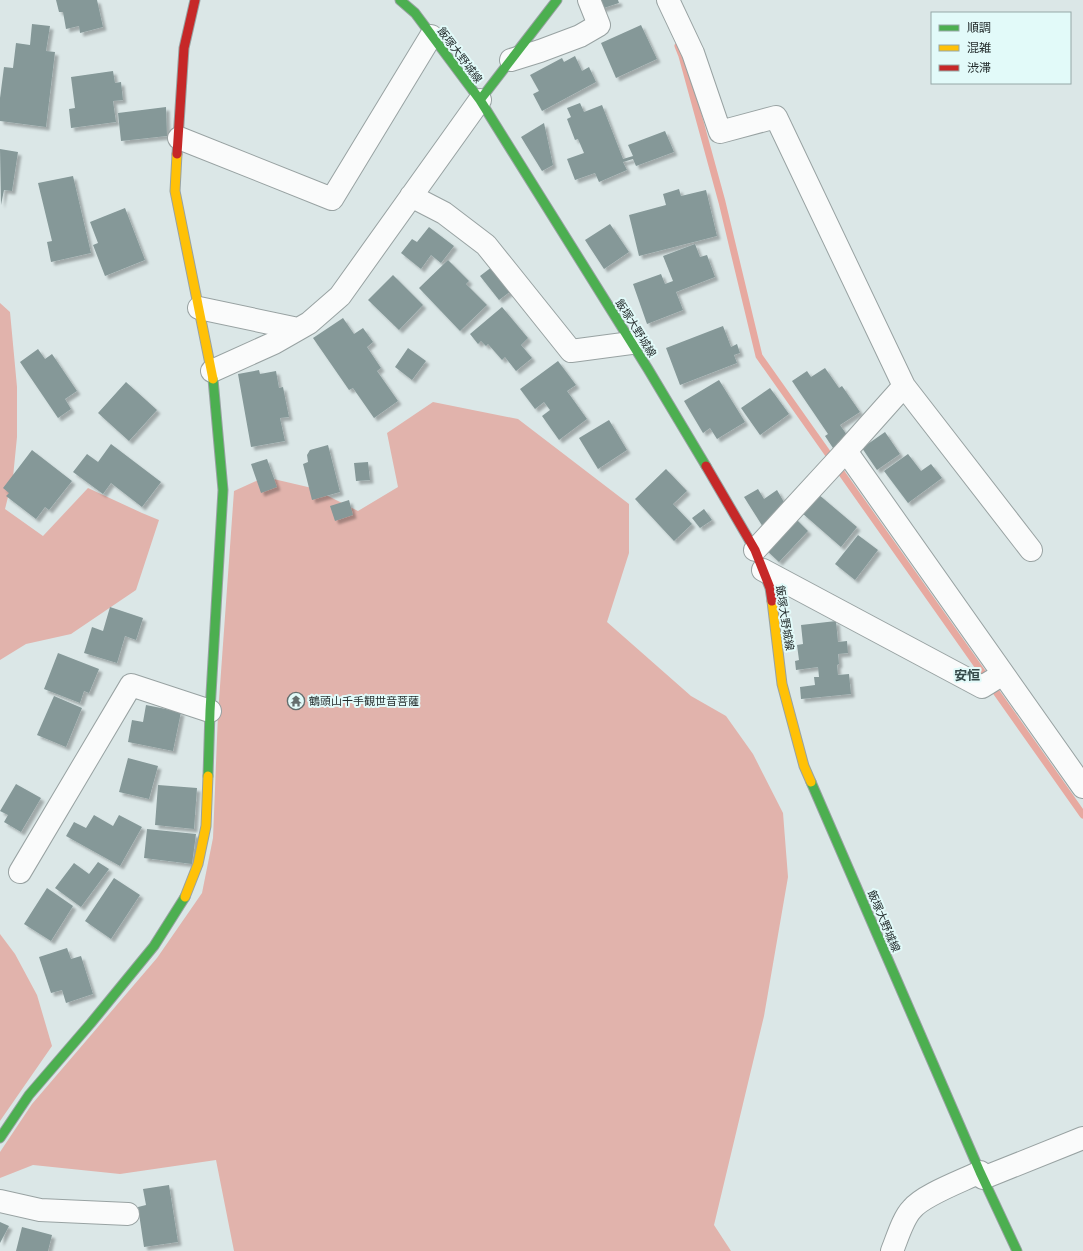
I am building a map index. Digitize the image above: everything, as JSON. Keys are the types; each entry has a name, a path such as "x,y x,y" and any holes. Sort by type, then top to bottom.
{"main road":[{"path":"0,1138 29,1096 154,946 188,894 198,864 206,826 210,711 223,490 212,371 175,191 184,48 194,0"},
{"name":"飯塚大野城線","path":"400,0 415,13 480,100 708,468 759,560 770,588 782,684 804,766 981,1175 1017,1251"},
{"path":"480,100 557,0"}],"street":[{"path":"511,60 540,52 580,36 599,25 589,0"},
{"path":"668,0 693,53 720,132 776,117 904,386 1031,550"},
{"path":"179,138 332,199 431,36"},
{"path":"212,371 274,343 309,323 340,296 480,100"},
{"path":"411,196 444,213 486,245 572,352 631,343"},
{"path":"199,308 298,329"},
{"path":"904,386 836,461 759,560 992,680"},
{"path":"836,461 992,680 1083,787"},
{"path":"20,872 131,685 210,711"},
{"path":"892,1251 901,1228 911,1209 922,1199 981,1175 1083,1138"},
{"path":"0,1201 40,1210 128,1214"}],"shaded area":[{"path":"0,303 10,312 17,387 17,437 13,477 5,509 43,536 88,488 159,520 136,590 71,634 26,644 0,660"},
{"path":"433,402 518,419 629,504 629,553 607,622 691,696 726,716 753,754 783,813 788,877 764,1016 714,1225 731,1251 234,1251 216,1160 120,1174 33,1165 0,1178 0,1152 32,1104 157,958 202,893 213,838 218,714 234,491 265,477 312,488 358,511 398,487 387,433"},
{"path":"0,934 15,954 37,995 52,1046 0,1121"}],"building":[{"path":"56,0 97,0 103,27 80,33 79,26 66,29 63,12 59,12"},
{"path":"594,0 618,0 619,3 598,10"},
{"path":"32,24 50,26 46,51 55,52 46,127 0,121 0,98 4,67 13,68 16,43 30,45"},
{"path":"641,25 657,59 616,78 601,43"},
{"path":"575,56 582,71 589,67 596,82 542,111 533,94 539,91 530,75 562,58 564,62"},
{"path":"113,71 115,83 121,82 123,100 113,101 116,122 71,128 69,109 75,108 71,77"},
{"path":"580,103 584,112 602,105 623,159 633,156 628,145 665,131 674,152 636,166 633,159 623,162 627,170 599,182 595,173 575,180 567,159 584,153 578,139 575,140 567,119 571,117 567,108"},
{"path":"166,107 167,136 121,141 118,113"},
{"path":"544,123 553,165 542,171 521,137"},
{"path":"0,149 18,152 12,191 4,190 1,205"},
{"path":"73,176 91,253 51,262 47,242 52,241 38,183"},
{"path":"679,189 681,196 706,190 717,236 639,256 629,215 666,205 663,194"},
{"path":"125,208 145,260 105,276 93,245 98,243 90,222"},
{"path":"610,224 629,252 604,269 585,240"},
{"path":"429,227 454,246 441,263 431,255 421,269 401,253 412,239 417,242"},
{"path":"695,244 700,257 707,255 715,277 676,292 683,310 647,324 633,284 661,274 665,284 673,281 663,256"},
{"path":"448,260 469,281 466,284 487,305 460,331 419,288"},
{"path":"497,263 515,288 499,300 480,276"},
{"path":"393,275 423,305 399,330 368,300"},
{"path":"502,307 528,338 521,345 532,358 516,371 505,357 502,360 488,344 486,346 481,341 478,344 470,334"},
{"path":"343,318 354,334 363,328 373,342 367,347 381,368 377,371 398,401 374,418 353,388 349,390 313,338"},
{"path":"723,326 731,347 737,344 740,353 734,355 737,363 680,385 666,348"},
{"path":"408,348 426,361 412,380 395,367"},
{"path":"38,349 45,359 52,354 77,391 65,399 71,409 58,418 20,362"},
{"path":"558,361 576,385 567,391 587,419 559,440 542,416 550,410 544,402 535,409 520,389"},
{"path":"825,368 839,388 842,386 860,412 840,425 849,438 833,448 825,436 828,434 792,381 807,371 811,377"},
{"path":"259,370 260,374 276,371 279,388 283,387 289,417 280,418 285,441 251,447 238,374"},
{"path":"719,380 745,422 717,439 710,428 703,433 684,401"},
{"path":"126,382 157,410 129,441 98,413"},
{"path":"770,388 789,414 760,435 741,408"},
{"path":"609,420 627,450 598,469 579,438"},
{"path":"885,432 900,454 877,470 862,448"},
{"path":"111,444 161,482 142,507 111,483 103,494 73,472 87,454 98,462"},
{"path":"328,445 340,492 312,500 303,464 308,462 307,455 310,450"},
{"path":"32,450 72,481 49,510 45,507 36,519 6,496 9,493 3,488"},
{"path":"908,454 921,471 931,464 942,478 908,503 884,471"},
{"path":"267,459 277,487 261,493 251,464"},
{"path":"368,462 370,480 356,481 354,463"},
{"path":"666,469 687,491 673,504 692,524 674,541 635,499"},
{"path":"758,489 764,499 777,490 789,511 763,527 744,497"},
{"path":"818,494 857,527 841,547 802,513"},
{"path":"349,500 353,515 335,521 330,506"},
{"path":"704,509 712,520 700,528 692,518"},
{"path":"794,517 808,531 779,562 764,548"},
{"path":"858,535 878,550 855,580 835,564"},
{"path":"110,607 143,618 136,640 125,636 117,663 84,653 92,627 103,631"},
{"path":"836,621 838,642 847,641 848,653 838,654 838,675 849,674 851,694 801,699 800,687 815,685 814,677 819,677 818,667 796,670 795,661 799,660 797,645 803,644 801,625"},
{"path":"58,653 99,669 89,693 84,691 80,703 44,689"},
{"path":"54,696 82,708 66,747 37,735"},
{"path":"146,705 181,712 173,751 128,742 132,720 143,722"},
{"path":"128,758 158,766 149,799 119,792"},
{"path":"16,784 41,798 21,832 4,822 8,815 0,811"},
{"path":"158,785 197,788 194,829 155,825"},
{"path":"94,815 113,826 119,815 142,827 120,866 66,836 74,822 86,828"},
{"path":"147,829 196,834 192,864 144,858"},
{"path":"98,862 109,869 81,907 55,888 74,863 89,874"},
{"path":"114,878 140,895 111,939 85,921"},
{"path":"47,888 73,906 51,941 24,924"},
{"path":"67,948 71,959 81,956 93,994 66,1003 62,990 51,993 39,957"},
{"path":"169,1185 178,1242 144,1247 138,1207 146,1205 143,1189"},
{"path":"0,1222 9,1226 0,1243"},
{"path":"22,1227 52,1235 48,1251 16,1251"}],"waterway":[{"path":"678,46 722,202 759,356 1083,815"}],"traffic: fast":[{"path":"400,0 415,13 480,100 648,369 706,466"},
{"path":"480,100 557,0"},
{"path":"208,776 210,711 223,490 213,379"},
{"path":"811,782 980,1172 1017,1251"},
{"path":"0,1138 29,1095 91,1023 154,946 185,897"}],"traffic: slow":[{"path":"177,154 175,191 213,379"},
{"path":"772,601 782,684 804,766 811,782"},
{"path":"185,897 198,864 206,826 208,776"}],"traffic: jam":[{"path":"177,154 184,48 195,0"},
{"path":"706,466 755,550 770,588 772,601"}],"place":[{"name":"鶴頭山千手観世音菩薩","path":"296,701"}],"district":[{"name":"安恒","path":"967,675"}]}
